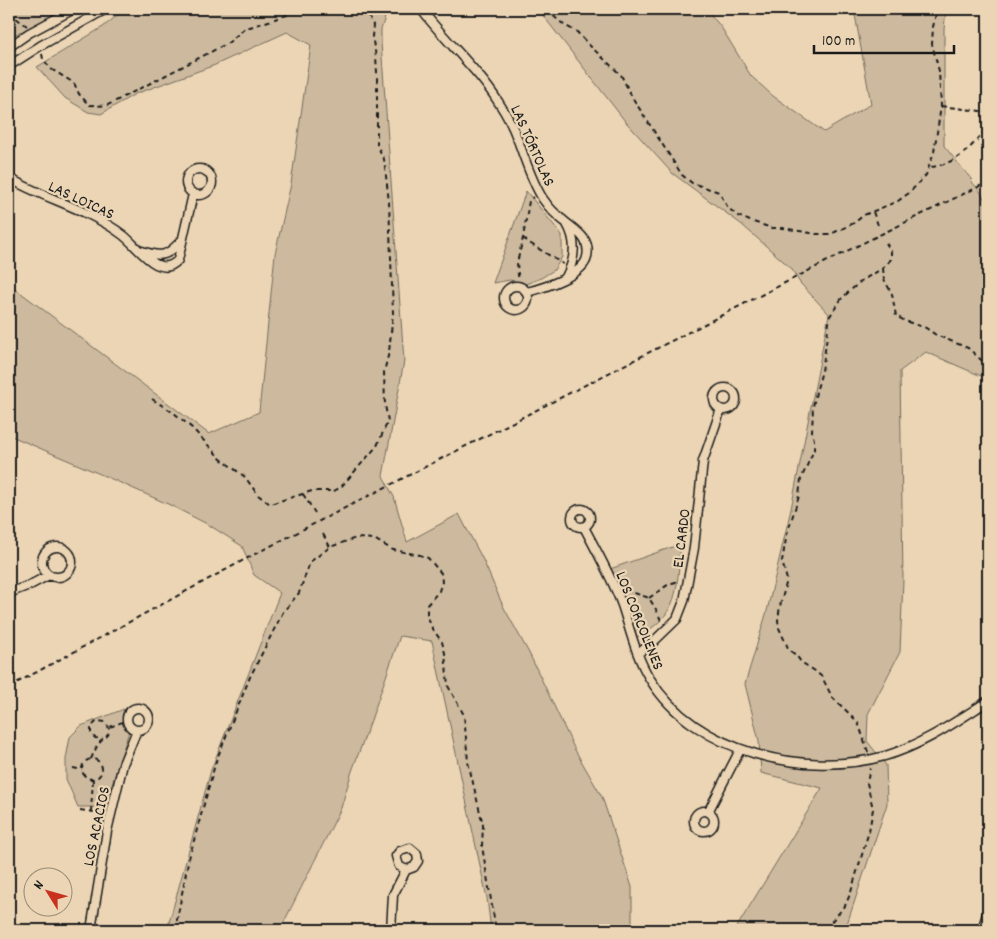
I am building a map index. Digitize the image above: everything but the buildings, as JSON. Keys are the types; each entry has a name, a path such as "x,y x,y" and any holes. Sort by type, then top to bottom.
{"street":[{"path":"9,47 74,9"},
{"path":"9,66 40,46 106,9"},
{"name":"LAS TÓRTOLAS","path":"421,9 478,74 498,101 516,134 538,191 552,210 584,238 588,251 584,264 578,270 566,277 527,292"},
{"name":"LAS LOICAS","path":"9,178 28,189 102,221 123,235 154,263 163,268 168,268 178,260 193,194"},
{"name":"LAS TÓRTOLAS","path":"566,222 571,232 574,247 570,268 566,277"},
{"path":"140,250 154,255 166,254 182,241"},
{"path":"519,286 527,292 528,300 524,307 517,310 509,308 504,301 505,293 511,287 519,286"},
{"name":"EL CARDO","path":"638,653 677,619 684,601 694,548 703,461 721,409"},
{"name":"LOS CORCOLENES","path":"584,527 621,603 648,677 664,699 682,716 706,734 740,750 781,759 818,764 846,763 871,759 901,750 928,738 988,701"},
{"path":"9,593 49,575 58,578 68,572 72,562 67,550 52,548 43,556 42,566 49,575"},
{"path":"136,708 141,708 149,717 148,724 145,728 137,730 129,726 128,714 136,708"},
{"name":"LOS ACACIOS","path":"91,930 111,815 123,764 137,730"},
{"path":"708,812 740,750"},
{"path":"390,930 393,895 406,870"},
{"path":"982,930 988,911"}],"path":[{"path":"40,46 43,59 51,69 74,82 79,94 89,105 106,106 228,43 244,29 287,15 294,9"},
{"path":"152,399 174,413 192,428 221,459 245,477 258,495 270,504 312,491 334,491 341,487 377,446 388,421 385,405 384,372 389,352 393,312 389,202 384,159 377,145 376,56 372,37 373,25 365,9"},
{"path":"548,9 550,14 577,32 621,75 632,97 682,175 692,183 719,192 728,208 738,216 772,228 816,234 831,234 898,201 920,183 930,167 934,152 940,106 939,71 932,44 937,9"},
{"path":"9,14 24,22 32,32"},
{"path":"940,106 988,112"},
{"path":"930,167 948,163 962,156 988,128"},
{"path":"9,687 254,554 857,246 988,182"},
{"path":"519,286 517,263 529,201 538,191"},
{"path":"873,212 878,225"},
{"path":"523,238 570,268"},
{"path":"828,930 831,922 845,906 851,892 869,831 873,809 868,783 871,759 858,722 832,697 822,677 800,662 796,655 789,650 779,628 780,606 787,580 782,561 787,534 797,505 801,479 814,450 812,432 813,406 822,370 830,316 842,298 861,281 884,268 890,259 891,251 886,243"},
{"path":"884,268 884,279 892,294 896,316 968,348 988,366"},
{"path":"303,494 315,513"},
{"path":"323,534 330,546"},
{"path":"176,930 190,853 216,761 250,677 283,612 299,593 310,562 330,546 356,538 374,539 393,550 428,558 441,573 442,582 439,591 427,605 426,615 442,642 446,653 448,686 464,715 468,762 483,825 482,846 496,930"},
{"path":"649,598 670,584 689,578"},
{"path":"612,584 649,598 657,611 663,632"},
{"path":"103,739 95,738 91,734 90,729 97,721 103,720 110,727"},
{"path":"110,727 127,720"},
{"path":"91,759 98,761 102,768 99,776 93,779 86,777 82,770 84,763 91,759 94,750 108,736 110,727"},
{"path":"73,768 82,770"},
{"path":"91,812 93,779"},
{"path":"80,810 111,815"}],"shaded area":[{"path":"9,9 62,9 17,34 9,31"},
{"path":"125,9 388,9 381,29 381,43 404,361 383,476 394,497 407,542 459,514 483,560 503,606 529,653 575,750 602,797 632,887 632,930 491,930 487,898 432,641 400,636 352,771 341,808 280,930 167,930 211,770 280,593 254,575 242,546 209,525 170,505 9,435 9,284 209,434 259,412 275,254 291,184 311,45 287,32 215,65 135,94 101,114 88,112 65,98 37,67 103,27"},
{"path":"538,9 706,9 721,27 751,76 773,96 824,132 871,104 854,9 946,9 944,29 944,146 972,180 988,205 988,379 926,352 900,371 903,580 900,652 868,714 867,741 886,765 887,804 845,930 735,930 822,788 761,773 759,741 745,684 767,611 791,509 829,314 800,283 791,268 741,224 672,173 625,121"},
{"path":"526,191 562,235 562,257 554,270 526,284 510,280 493,283"},
{"path":"681,544 673,600 661,620 635,638 610,569"},
{"path":"124,709 122,723 129,731 105,807 78,807 66,779 66,759 70,737 81,726"}]}
